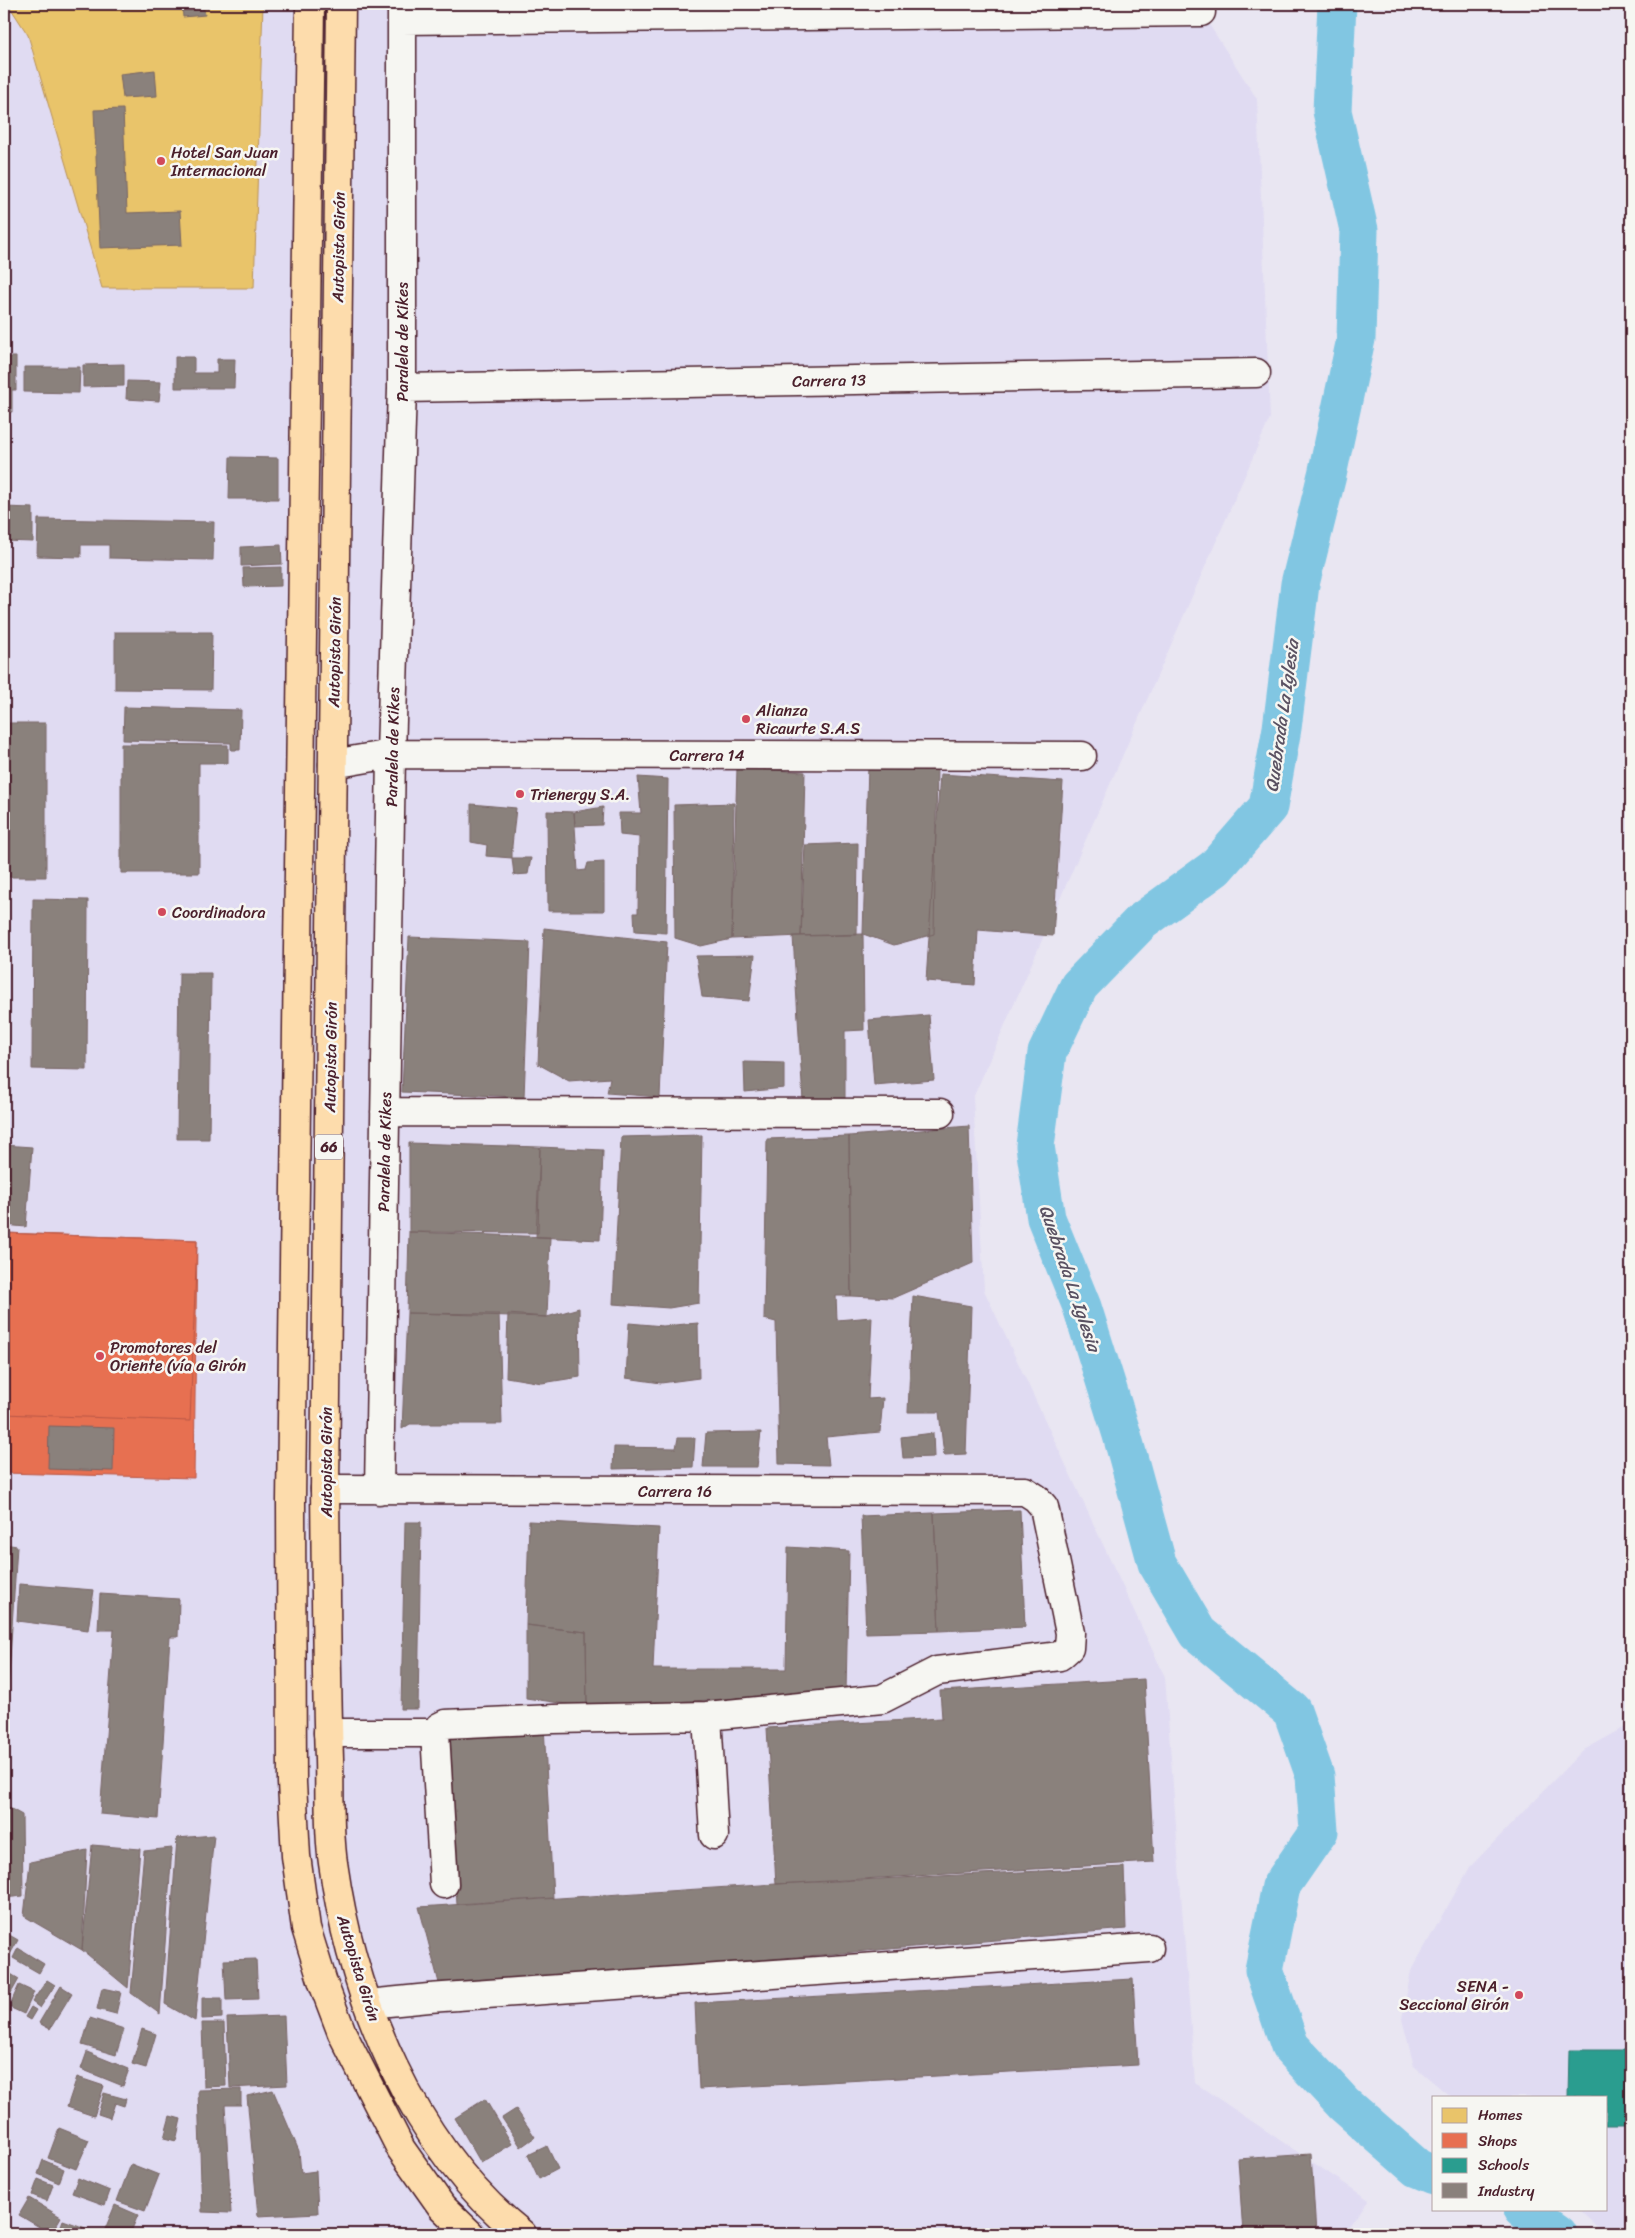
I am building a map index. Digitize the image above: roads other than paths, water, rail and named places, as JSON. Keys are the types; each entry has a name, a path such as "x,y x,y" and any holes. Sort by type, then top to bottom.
{"highway":[{"name":"Autopista Girón","path":"310,4 291,1501 292,1783 296,1856 306,1928 323,1983 342,2033 401,2149 442,2207 470,2234"},
{"name":"Autopista Girón","path":"341,4 325,1489 328,1733 333,1861 344,1929 368,2004 412,2104 439,2144 477,2194 522,2234"}],"street":[{"path":"402,12 1201,12"},
{"name":"Paralela de Kikes","path":"379,1490 391,754 402,388 402,12"},
{"name":"Carrera 13","path":"402,388 1256,373"},
{"name":"Carrera 14","path":"333,764 391,754 1082,756"},
{"path":"385,1112 940,1113"},
{"name":"Carrera 16","path":"325,1489 1025,1491 1036,1498 1044,1507 1070,1633 1068,1648 1060,1656 937,1671 882,1699 707,1716"},
{"path":"444,1884 435,1733 439,1727 445,1724 554,1719 707,1716 714,1835"},
{"path":"328,1733 435,1733"},
{"path":"368,2004 429,1998 1148,1948"}],"waterway":[{"name":"Quebrada La Iglesia","path":"1337,4 1332,111 1359,230 1356,339 1327,475 1300,584 1282,728 1268,807 1215,868 1141,922 1079,986 1047,1053 1035,1146 1046,1218 1082,1307 1122,1435 1157,1563 1198,1633 1292,1711 1315,1776 1319,1831 1281,1886 1264,1970 1290,2046 1344,2104 1417,2168 1432,2174"},
{"name":"Quebrada La Iglesia","path":"1524,2210 1558,2234"}],"place":[{"name":"Hotel San Juan Internacional","path":"161,161"},
{"name":"Alianza Ricaurte S.A.S","path":"746,719"},
{"name":"Trienergy S.A.","path":"520,794"},
{"name":"Coordinadora","path":"162,912"},
{"name":"Promotores del Oriente (vía a Girón","path":"100,1356"},
{"name":"SENA - Seccional Girón","path":"1519,1995"}]}
